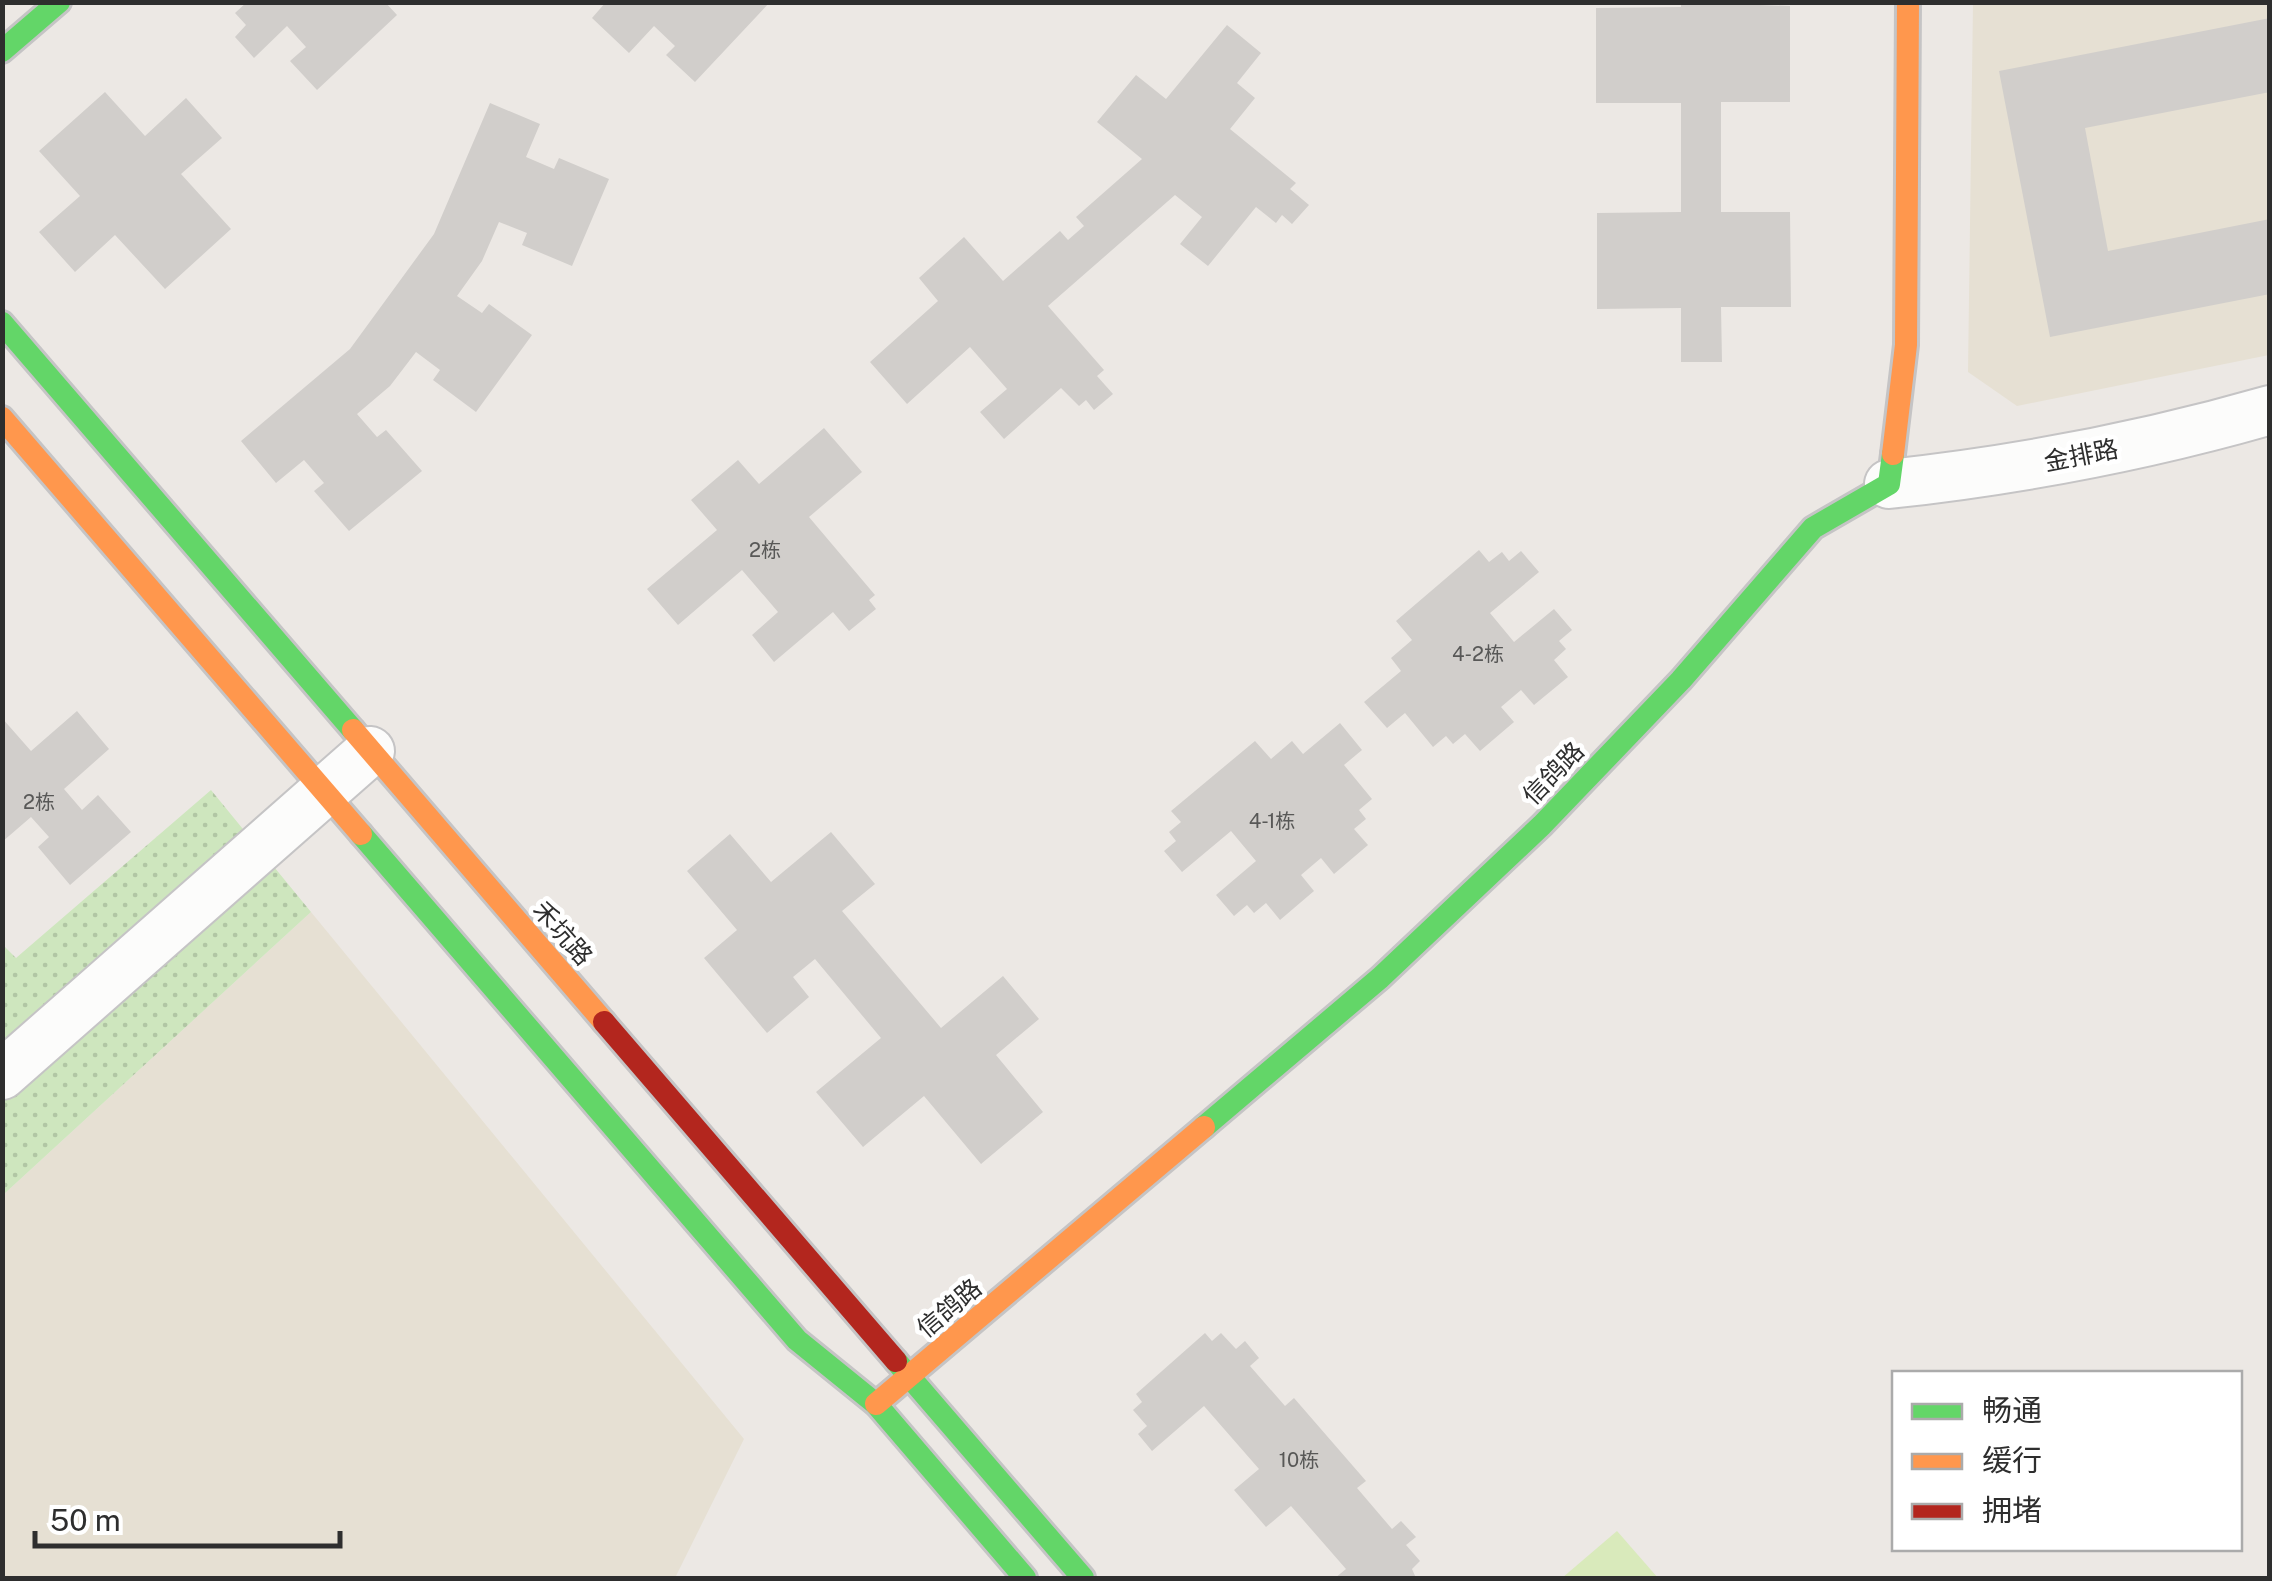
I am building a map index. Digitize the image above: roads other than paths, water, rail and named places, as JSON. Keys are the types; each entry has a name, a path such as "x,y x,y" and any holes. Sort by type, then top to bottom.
{"street":[{"path":"2,51 59,2"},
{"path":"1889,484 1906,345 1908,2"},
{"name":"禾坑路","path":"2,323 1082,1578"},
{"name":"金排路","path":"1889,484 1977,474 2178,436 2270,410"},
{"path":"2,418 797,1340 876,1404 1025,1578"},
{"name":"信鸽路","path":"876,1404 1380,978 1542,825 1680,680 1813,528 1889,484"},
{"path":"2,1075 370,751"}]}
